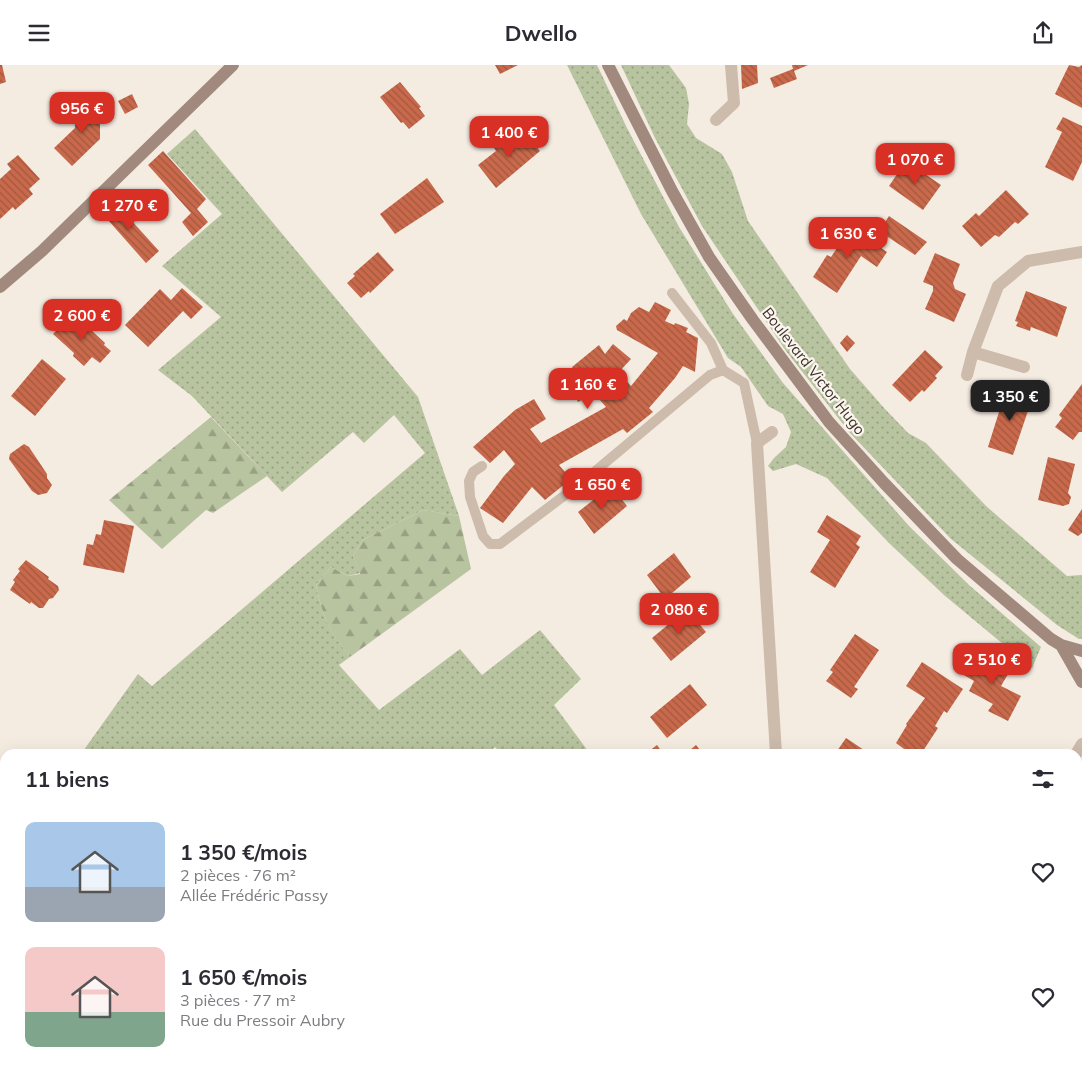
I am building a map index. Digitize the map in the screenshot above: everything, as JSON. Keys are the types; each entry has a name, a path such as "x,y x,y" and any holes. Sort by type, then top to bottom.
{"main road":[{"path":"0,287 42,251 233,65"},
{"name":"Boulevard Victor Hugo","path":"608,65 672,191 709,257 829,422 957,559 1060,645"},
{"path":"1060,645 1082,651"},
{"path":"1060,645 1082,682"}],"street":[{"path":"716,120 734,103 731,65"},
{"path":"967,375 973,352 998,286 1028,261 1082,252"},
{"path":"973,352 1024,367"},
{"path":"772,432 756,443 776,749"}],"lane":[{"path":"672,293 711,343 723,370 744,383 756,443"},
{"path":"482,466 473,472 469,481 470,497 483,535 490,544 500,544 582,483 710,375 723,370"}],"green space":[{"path":"567,65 597,65 627,128 679,227 733,314 783,383 909,526 969,585 1041,647 1032,668 944,595 889,543 827,478 796,464 773,471 768,466 786,447 791,432 783,414 768,406 741,367 728,358 641,214"},
{"path":"621,65 669,65 686,88 689,104 687,124 696,138 722,154 732,172 748,221 850,369 908,433 926,443 986,506 1067,576 1082,575 1082,639 1057,625 951,539 850,433 786,351 702,226 655,138"},
{"path":"195,129 418,397 459,516 423,510 363,540 353,556 360,573 348,576 331,567 316,585 321,606 328,623 350,657 339,665 379,710 460,649 482,675 540,630 581,679 554,705 587,749 497,749 495,747 493,749 85,749 138,674 152,686 425,453 394,415 364,443 353,432 282,492 192,396 158,370 221,317 162,266 222,214 167,154"},
{"path":"211,417 267,476 213,513 206,510 162,549 109,500"},
{"path":"423,510 459,516 471,569 350,657 328,624 321,607 316,585 331,567 348,576 360,574 353,556 363,540"}],"building":[{"path":"0,65 2,65 6,82 0,84"},
{"path":"495,65 518,65 500,74"},
{"path":"741,65 757,65 758,83 742,89"},
{"path":"792,65 808,65 794,71 797,79 774,88 770,78 793,69"},
{"path":"1069,65 1079,67 1082,65 1082,108 1055,94"},
{"path":"400,82 421,107 419,108 425,116 409,129 403,122 401,123 380,97"},
{"path":"132,94 138,107 125,114 118,101"},
{"path":"76,105 103,106 103,119 100,119 100,139 72,166 54,148 75,128"},
{"path":"1063,117 1082,126 1082,162 1073,181 1045,167 1062,132 1056,129"},
{"path":"522,130 540,151 496,188 478,165 496,151 494,148 505,138 508,141"},
{"path":"163,151 206,199 197,209 208,222 193,236 182,222 191,213 148,165"},
{"path":"18,155 40,179 29,189 33,194 15,210 13,207 0,219 0,179 11,169 7,164"},
{"path":"906,161 941,185 923,210 889,186"},
{"path":"427,178 444,202 395,234 380,214"},
{"path":"1006,190 1029,214 1018,224 1015,222 999,237 995,235 981,247 962,226 976,213 979,216"},
{"path":"112,199 159,251 146,263 100,211"},
{"path":"889,216 927,242 915,255 879,231"},
{"path":"848,225 887,252 877,267 861,256 837,293 813,277 827,255 831,257 841,242 838,240"},
{"path":"378,252 394,270 370,293 369,291 361,298 347,283 355,276 353,274"},
{"path":"935,253 960,264 953,283 955,289 966,294 954,322 925,309 933,291 933,286 923,282"},
{"path":"182,288 203,307 191,319 183,311 148,347 125,325 160,289 171,300"},
{"path":"1026,291 1067,307 1057,337 1031,327 1030,331 1016,326 1018,322 1015,321"},
{"path":"655,302 671,310 665,321 688,328 686,332 698,338 695,372 683,366 649,408 653,412 627,433 623,429 559,465 571,479 545,500 532,487 503,523 480,508 515,464 504,450 490,463 473,447 515,410 534,399 546,419 530,429 541,443 606,407 594,393 578,402 568,381 579,375 572,367 599,345 605,354 613,344 631,359 619,372 631,386 658,353 617,330 616,326 624,319 627,321 631,313 639,307 649,312"},
{"path":"73,313 111,351 100,363 92,357 84,366 73,356 74,353 53,334"},
{"path":"847,335 855,343 847,352 840,343"},
{"path":"925,350 943,367 935,376 937,378 924,392 922,390 910,402 892,385"},
{"path":"42,359 66,379 35,416 11,396"},
{"path":"1082,384 1082,432 1079,432 1073,440 1055,427 1062,418 1059,415"},
{"path":"1009,387 1028,394 1025,403 1030,405 1013,455 988,447 1004,396 1006,397"},
{"path":"24,444 29,447 47,474 47,478 52,485 47,493 38,495 32,491 9,459 10,454"},
{"path":"1048,457 1075,464 1068,493 1071,497 1069,504 1063,506 1038,500"},
{"path":"611,486 627,506 594,534 578,512"},
{"path":"1082,509 1082,533 1078,536 1068,530"},
{"path":"827,515 861,536 856,544 860,547 835,588 810,572 830,540 817,532"},
{"path":"104,520 134,526 124,573 83,565 87,544 93,545 96,534 101,535"},
{"path":"674,553 691,577 665,599 647,575"},
{"path":"26,560 58,586 59,590 43,608 39,608 31,602 30,604 10,590 15,582 13,580 20,571 18,569"},
{"path":"687,609 706,632 671,661 652,638"},
{"path":"855,634 879,650 854,687 858,689 851,698 826,681 833,672 830,670"},
{"path":"975,651 1011,669 1001,686 1021,696 1008,721 988,711 993,704 969,691 974,681 962,674"},
{"path":"922,662 963,689 947,713 944,711 935,726 938,728 924,749 904,749 896,743 906,724 925,698 906,686"},
{"path":"690,684 707,705 667,738 650,717"},
{"path":"846,738 862,749 838,749"},
{"path":"657,745 660,749 652,749"},
{"path":"696,745 699,749 691,749"}]}
